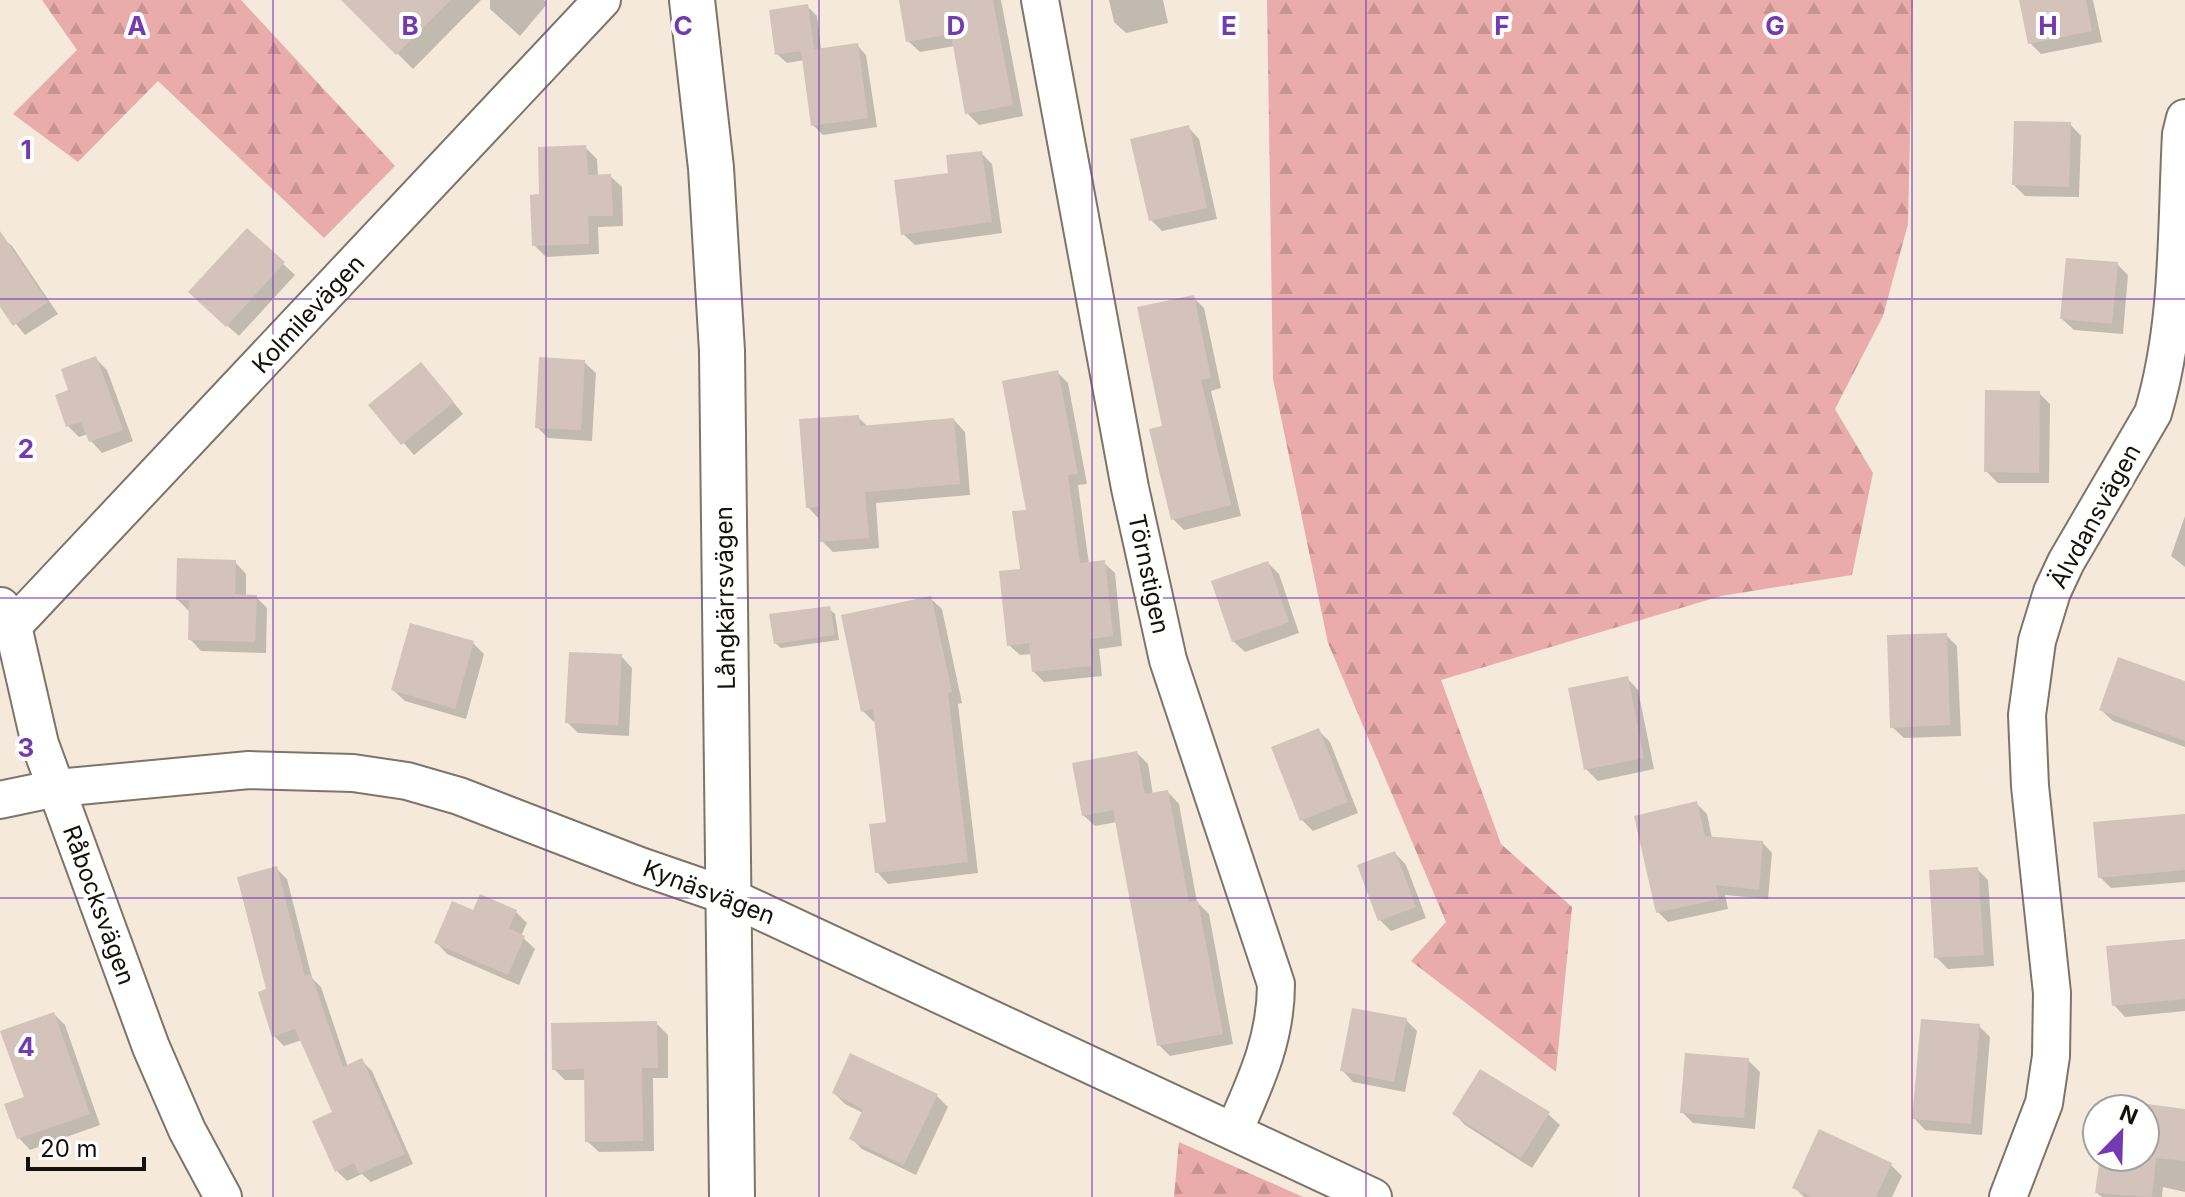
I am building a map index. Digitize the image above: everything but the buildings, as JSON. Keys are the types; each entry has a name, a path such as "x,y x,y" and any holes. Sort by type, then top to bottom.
{"street":[{"name":"Kolmilevägen","path":"6,616 602,0"},
{"name":"Långkärrsvägen","path":"692,0 711,168 722,351 732,1197"},
{"name":"Törnstigen","path":"1040,0 1130,488 1168,660 1276,984 1273,1030 1261,1068 1234,1131"},
{"name":"Älvdansvägen","path":"2008,1197 2044,1103 2051,1056 2052,993 2030,786 2027,715 2037,641 2052,592 2066,562 2153,413 2161,385 2171,328 2181,134 2185,118"},
{"name":"Råbocksvägen","path":"6,616 40,744 151,1047 187,1130 223,1197"},
{"name":"Kynäsvägen","path":"0,800 57,788 249,770 353,773 407,781 459,796 730,897 1373,1197"}],"green space":[{"path":"42,0 241,0 395,166 324,238 158,81 78,162 13,114 77,50"},
{"path":"1267,0 1913,0 1908,224 1883,316 1835,409 1873,473 1852,575 1721,596 1441,680 1501,844 1572,907 1556,1072 1411,961 1446,922 1328,643 1273,379"},
{"path":"1179,1142 1303,1197 1174,1197"}]}
